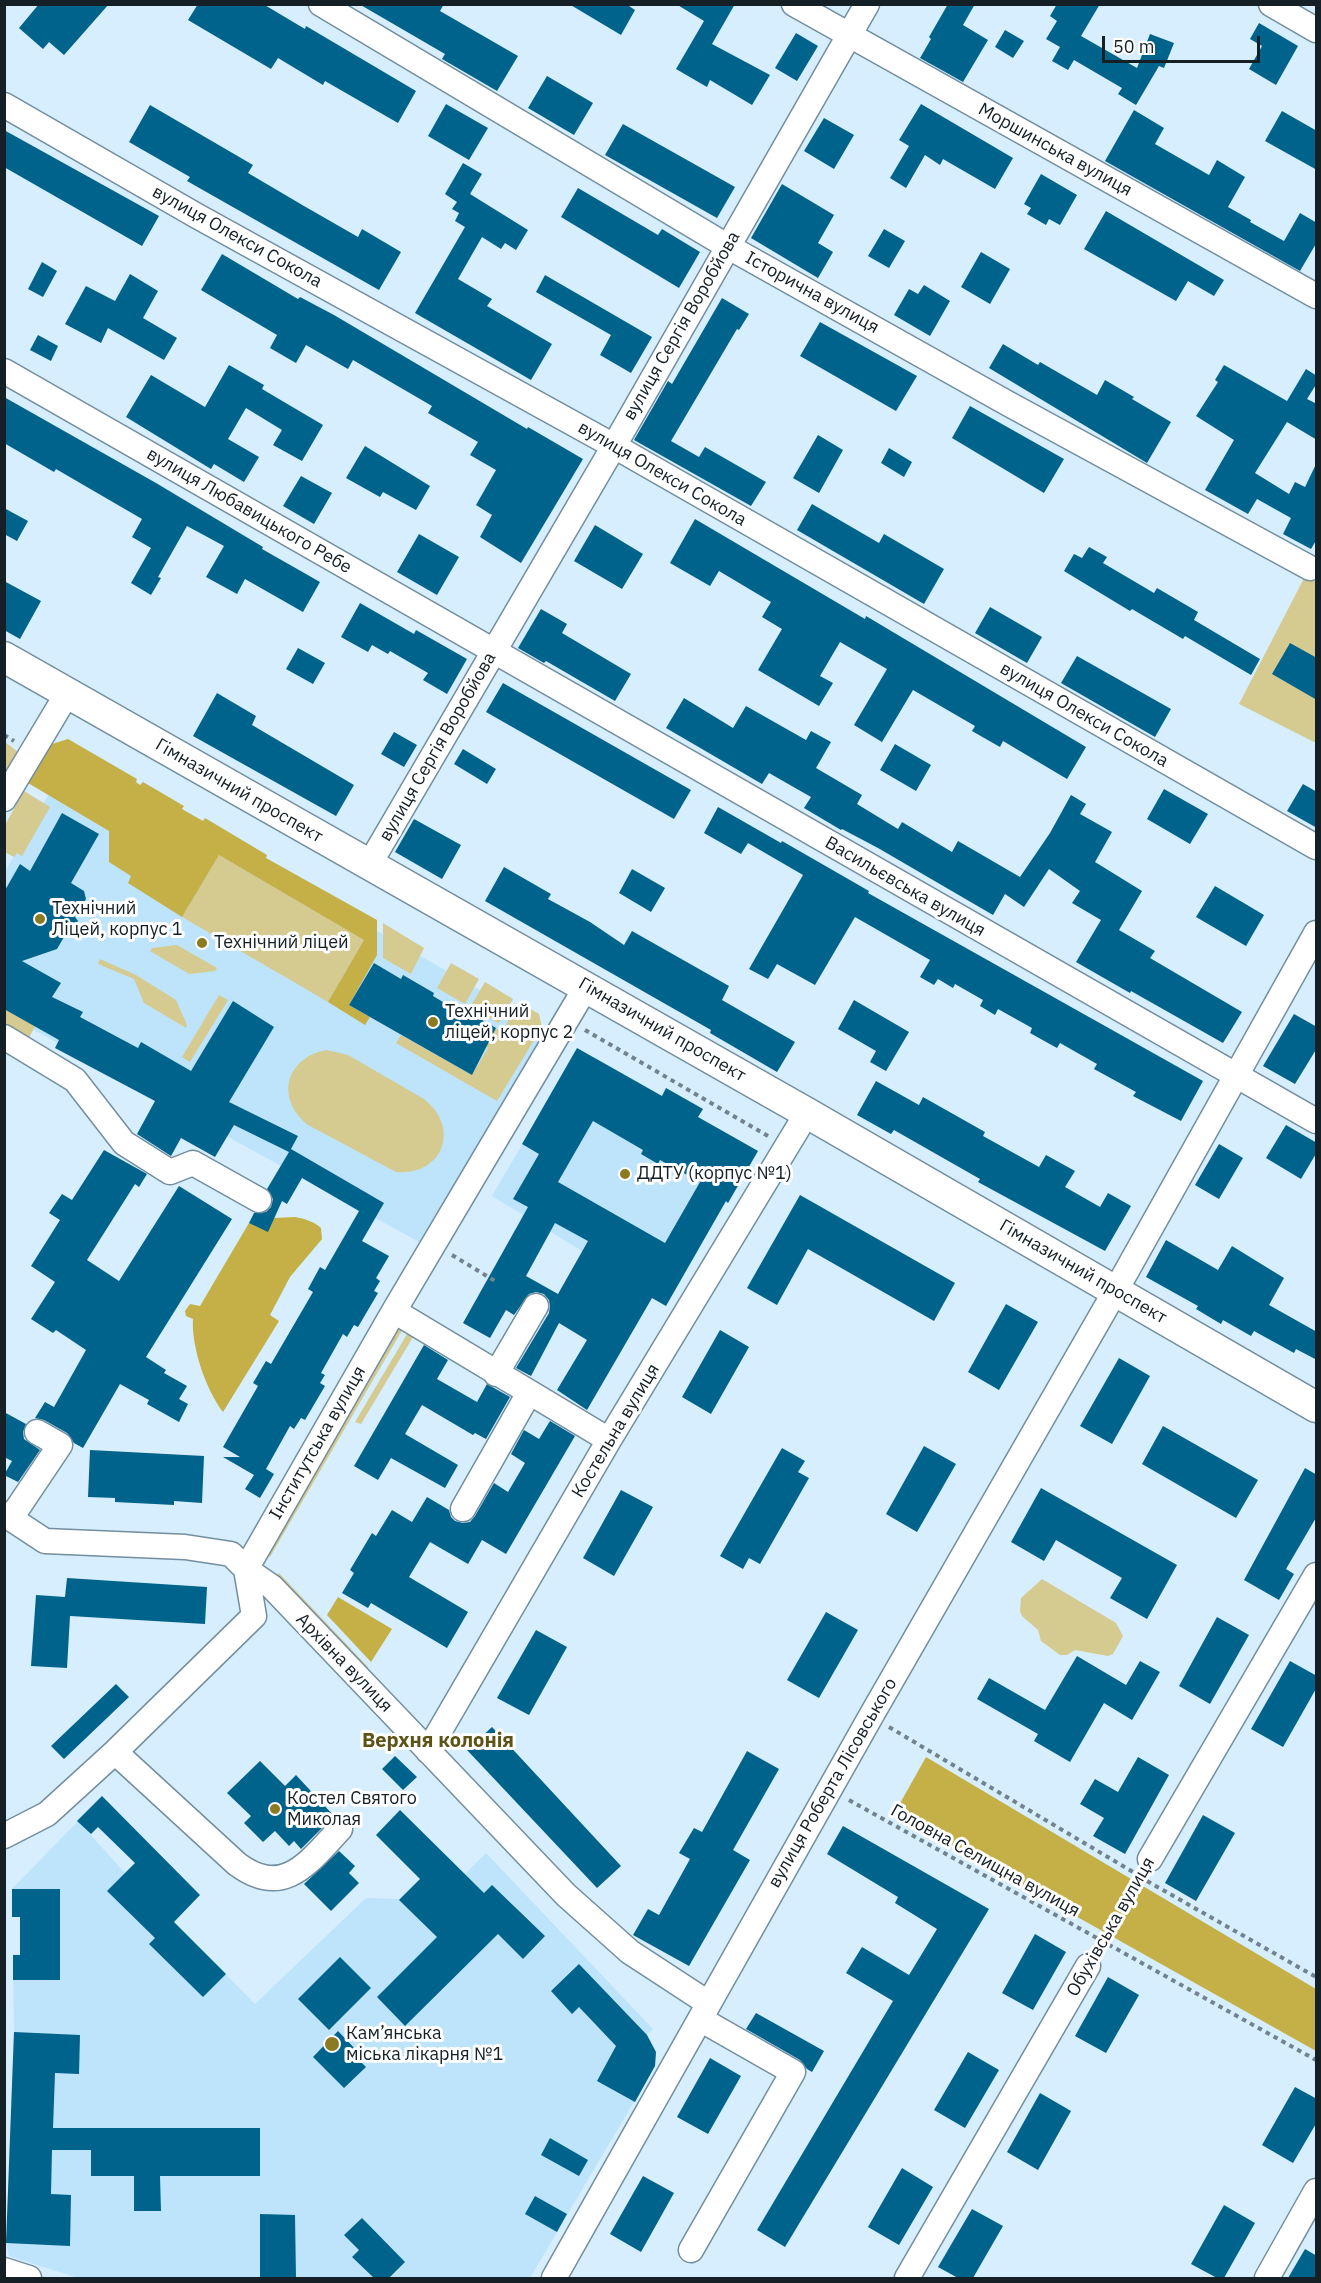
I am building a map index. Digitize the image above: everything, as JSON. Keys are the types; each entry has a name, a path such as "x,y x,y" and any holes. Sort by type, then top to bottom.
{"main road":[{"name":"Гімназичний проспект","path":"4,657 807,1113 1317,1407"}],"street":[{"name":"Історична вулиця","path":"321,4 728,246 1007,403 1311,568"},
{"name":"Моршинська вулиця","path":"794,4 1317,296"},
{"name":"вулиця Сергія Воробйова","path":"369,865 614,446 867,4"},
{"path":"1271,4 1317,30"},
{"name":"вулиця Олекси Сокола","path":"4,105 197,216 614,446 1317,848"},
{"name":"вулиця Любавицького Ребе","path":"4,371 494,652"},
{"name":"Васильєвська вулиця","path":"494,652 1317,1121"},
{"path":"4,799 68,694"},
{"name":"вулиця Роберта Лісовського","path":"554,2278 1317,933"},
{"name":"Інститутська вулиця","path":"246,1569 394,1311 586,987"},
{"path":"4,1037 75,1080 124,1143 170,1172 193,1164 259,1200"},
{"name":"Костельна вулиця","path":"428,1751 609,1440 807,1113"},
{"path":"496,1374 536,1306"},
{"path":"394,1311 609,1440"},
{"path":"463,1509 530,1393"},
{"path":"6,1516 60,1445 37,1432"},
{"name":"Архівна вулиця","path":"6,1516 45,1541 185,1547 231,1554 246,1569 272,1587 582,1909 630,1952 704,2011 793,2072 691,2250"},
{"path":"4,1836 47,1814 116,1752 254,1616 246,1569"},
{"name":"Обухівська вулиця","path":"1145,1868 1317,1575"},
{"path":"116,1752 237,1864 261,1878 280,1878 301,1869 340,1828"},
{"name":"Обухівська вулиця","path":"907,2278 1088,1966"},
{"path":"1267,2278 1317,2191"},
{"path":"4,2270 28,2278"}],"path":[{"path":"449,1253 495,1281"},
{"path":"871,1716 1145,1868 1317,1977"},
{"name":"Головна Селищна вулиця","path":"830,1790 1317,2060"},
{"name":"Обухівська вулиця","path":"1088,1966 1145,1868"}],"shaded area":[{"path":"1316,555 1316,743 1239,704"},
{"path":"68,739 137,779 136,782 140,785 143,782 184,806 182,809 203,821 205,818 267,855 266,858 377,920 377,955 349,1005 370,1017 365,1025 328,1002 364,940 219,855 182,917 128,883 131,876 109,862 109,831 28,783 49,745"},
{"path":"5,742 18,752 19,756 5,784"},
{"name":"Технічний ліцей","path":"71,755 551,1031 419,1242 5,1014 5,872"},
{"path":"24,791 50,807 22,856 17,853 14,857 5,852 5,825"},
{"path":"219,855 364,940 328,1002 182,917"},
{"path":"383,923 424,948 411,974 383,958"},
{"path":"177,945 217,968 215,971 189,974 150,951 152,948"},
{"path":"100,959 136,975 176,1000 187,1025 186,1028 144,1003 134,979 98,964"},
{"path":"451,963 479,979 465,1004 437,988"},
{"path":"485,982 513,999 499,1023 470,1007"},
{"path":"219,995 228,1000 190,1062 182,1057"},
{"path":"519,1002 539,1014 542,1027 497,1101 396,1043 401,1035 472,1075 488,1048 485,1046 496,1028 502,1032"},
{"path":"5,1009 35,1026 28,1040 5,1027"},
{"path":"326,1050 348,1055 424,1099 442,1123 444,1136 442,1148 435,1158 425,1166 412,1171 396,1172 308,1125 291,1104 289,1081 293,1071 301,1062"},
{"name":"ДДТУ (корпус №1)","path":"594,1057 662,1096 666,1088 703,1109 698,1117 758,1151 728,1203 725,1202 693,1259 582,1251 492,1196 550,1097 566,1106"},
{"path":"295,1217 321,1228 322,1239 290,1277 270,1315 279,1321 223,1412 211,1392 201,1367 194,1342 193,1319 186,1316 185,1311 190,1304 200,1306 249,1223"},
{"path":"396,1326 404,1327 270,1557 265,1553"},
{"path":"410,1329 416,1332 361,1424 355,1422"},
{"path":"279,1573 368,1667 365,1670 276,1577"},
{"path":"1042,1579 1116,1623 1123,1636 1113,1654 1108,1656 1075,1650 1067,1655 1060,1655 1041,1641 1038,1630 1022,1616 1020,1611 1021,1598"},
{"path":"338,1597 392,1629 371,1662 327,1615"},
{"path":"926,1757 1316,1989 1316,2051 894,1814"},
{"name":"Кам’янська міська лікарня №1","path":"78,1821 125,1873 255,2004 366,1898 399,1899 445,1854 465,1874 486,1853 653,2029 647,2035 656,2052 655,2066 530,2278 78,2278 9,2256 6,2243 14,2032 13,1955 20,1954 20,1917 12,1917 12,1889"}],"building":[{"path":"39,4 109,4 64,55 49,42 43,49 19,28"},
{"path":"198,4 263,4 305,29 306,26 416,91 398,123 325,81 323,85 278,58 271,69 188,20"},
{"path":"359,4 444,4 440,11 518,56 497,91 442,59 445,54"},
{"path":"569,4 626,4 635,10 621,35"},
{"path":"676,4 735,4 712,44 770,75 752,105 710,80 707,87 676,69 704,21"},
{"path":"948,4 975,4 963,25 988,40 963,82 920,58"},
{"path":"1057,4 1100,4 1081,36 1137,68 1150,34 1174,43 1164,68 1159,66 1136,105 1118,94 1122,88 1074,60 1068,70 1052,61 1060,47 1046,39 1057,21 1050,16"},
{"path":"1259,23 1298,46 1276,85 1249,69 1262,46 1250,39"},
{"path":"1005,30 1024,41 1013,58 995,47"},
{"path":"796,33 818,46 797,81 775,68"},
{"path":"547,76 593,103 574,135 528,108"},
{"path":"446,104 488,128 469,160 428,136"},
{"path":"921,104 1013,158 995,189 943,159 940,165 925,155 906,188 890,178 909,146 899,140"},
{"path":"150,105 253,165 248,173 304,206 358,237 362,229 401,252 379,290 187,181 190,177 129,142"},
{"path":"1134,110 1164,128 1155,144 1209,175 1217,160 1245,177 1228,207 1251,220 1250,222 1284,241 1300,213 1317,223 1317,242 1300,271 1105,161"},
{"path":"1282,111 1317,131 1317,170 1265,141"},
{"path":"824,118 854,135 834,169 804,151"},
{"path":"623,124 735,187 717,218 605,155"},
{"path":"4,130 159,216 142,246 4,167"},
{"path":"463,163 482,174 470,194 528,230 516,250 505,243 501,249 482,237 458,279 492,299 487,306 552,344 531,380 415,313 465,227 455,221 459,213 452,209 457,202 445,194"},
{"path":"1041,174 1077,195 1060,225 1049,219 1046,225 1027,214 1031,208 1024,204"},
{"path":"782,184 834,215 818,243 833,252 818,278 751,238"},
{"path":"578,188 658,235 662,229 700,252 679,288 561,217"},
{"path":"1106,211 1224,280 1214,296 1188,281 1176,301 1084,249"},
{"path":"884,229 905,241 889,268 868,256"},
{"path":"981,252 1010,269 990,304 961,287"},
{"path":"222,254 298,299 300,297 334,315 527,429 528,427 583,459 521,563 480,537 492,515 476,505 496,470 470,455 478,442 428,413 432,406 353,360 348,369 306,345 296,363 270,348 277,335 201,290"},
{"path":"42,262 57,271 43,297 28,289"},
{"path":"130,274 158,291 143,318 177,338 164,360 108,328 101,343 65,324 86,286 115,301"},
{"path":"545,275 652,337 631,373 600,355 611,335 536,292"},
{"path":"924,285 950,301 930,336 894,315 909,289 918,294"},
{"path":"722,298 749,314 739,330 737,329 671,441 699,457 705,447 766,482 751,506 634,440 668,381 672,384"},
{"path":"820,322 917,376 896,411 800,356"},
{"path":"38,335 58,346 51,361 30,350"},
{"path":"1003,344 1038,365 1040,362 1097,395 1105,380 1171,422 1147,463 989,368"},
{"path":"229,365 264,385 262,389 323,425 302,461 273,445 282,430 246,408 228,439 259,457 244,482 214,464 211,469 126,417 151,375 205,407"},
{"path":"1224,365 1287,401 1306,369 1317,376 1317,383 1307,399 1317,404 1317,440 1287,422 1255,473 1289,494 1295,482 1305,487 1317,462 1317,539 1311,549 1283,534 1291,518 1257,499 1248,514 1205,490 1234,440 1196,416 1218,382 1215,380"},
{"path":"4,397 156,483 320,582 303,612 245,579 237,594 206,577 224,546 187,526 158,577 161,578 151,595 131,583 151,548 132,537 142,519 56,469 54,472 4,443"},
{"path":"970,406 1064,459 1044,493 952,438"},
{"path":"818,435 843,450 819,493 793,478"},
{"path":"365,446 430,486 416,510 383,492 380,497 346,478"},
{"path":"889,448 912,462 904,477 881,463"},
{"path":"301,476 332,493 314,524 283,506"},
{"path":"812,504 879,543 884,534 944,569 924,604 797,530"},
{"path":"4,508 28,521 17,541 4,534"},
{"path":"695,519 865,619 866,616 1086,747 1067,779 1003,741 1000,747 972,731 975,726 913,690 882,742 854,725 887,669 840,642 820,676 833,683 819,706 758,670 782,629 762,617 771,602 719,571 710,586 670,563"},
{"path":"595,525 643,554 622,589 574,561"},
{"path":"419,534 459,557 437,595 397,572"},
{"path":"1089,547 1107,557 1103,563 1154,593 1157,588 1198,612 1194,620 1260,659 1251,675 1185,636 1183,639 1132,609 1130,611 1064,571 1074,554 1082,558"},
{"path":"4,581 41,601 20,639 4,630"},
{"path":"360,603 414,634 416,630 467,659 447,694 423,680 428,673 390,651 388,654 372,645 368,652 341,637"},
{"path":"990,607 1042,637 1027,663 975,633"},
{"path":"541,609 567,624 562,633 631,674 615,701 546,661 544,663 518,648"},
{"path":"1290,643 1317,658 1317,700 1272,674"},
{"path":"298,648 325,663 313,684 286,669"},
{"path":"1077,656 1171,709 1155,737 1061,683"},
{"path":"503,683 691,790 674,819 486,712"},
{"path":"217,693 256,716 252,725 354,785 336,816 193,736"},
{"path":"684,698 733,728 746,706 806,740 811,731 831,742 816,768 862,795 857,804 898,829 902,822 952,852 958,841 1020,877 1050,833 1071,795 1086,804 1080,814 1112,832 1095,862 1142,891 1119,930 1155,951 1150,958 1242,1012 1223,1043 1131,991 1130,993 1076,962 1101,920 1072,903 1080,891 1049,869 1024,907 1005,894 993,915 804,808 811,797 769,773 762,784 666,728"},
{"path":"394,732 417,745 404,767 381,754"},
{"path":"895,744 931,765 916,791 880,770"},
{"path":"463,749 496,769 487,784 454,764"},
{"path":"1303,784 1317,792 1317,828 1287,811"},
{"path":"1164,789 1208,814 1190,844 1147,819"},
{"path":"718,807 781,843 782,841 869,891 868,893 1203,1081 1181,1121 1133,1096 1136,1092 1094,1069 1097,1064 1060,1043 1057,1048 1030,1033 1032,1028 998,1009 995,1015 980,1006 983,1000 955,984 953,988 938,979 934,985 920,977 930,960 855,917 815,985 777,964 768,979 749,969 803,875 748,843 741,854 704,833"},
{"path":"62,813 99,834 71,883 84,891 86,899 75,917 78,921 72,931 67,932 57,949 22,961 61,983 52,997 83,1012 80,1017 138,1048 141,1042 191,1071 233,1001 274,1027 229,1102 298,1136 291,1149 384,1203 362,1241 389,1256 376,1278 380,1281 374,1291 378,1293 358,1327 354,1325 347,1337 343,1334 321,1373 325,1375 320,1383 325,1386 305,1420 301,1418 294,1429 290,1426 266,1469 274,1474 260,1498 245,1489 254,1475 223,1457 240,1457 223,1447 258,1386 253,1383 266,1361 271,1364 313,1292 308,1289 320,1267 325,1270 359,1211 302,1178 287,1204 282,1201 268,1232 249,1223 254,1213 266,1212 271,1207 273,1199 267,1189 289,1152 234,1125 215,1157 181,1138 171,1156 137,1134 155,1101 55,1048 59,1040 4,1009 4,892 20,864 30,871"},
{"path":"414,819 461,845 442,879 395,852"},
{"path":"504,867 551,894 548,899 590,922 624,945 632,931 729,986 722,1000 795,1042 777,1072 710,1033 711,1030 485,901"},
{"path":"632,869 665,888 651,912 619,893"},
{"path":"1215,886 1264,915 1246,946 1196,917"},
{"name":"Технічний ліцей, корпус 2","path":"374,963 401,979 403,975 434,993 433,996 461,1013 463,1009 496,1028 472,1075 349,1005"},
{"path":"854,1000 909,1032 886,1071 870,1062 876,1051 838,1029"},
{"path":"1294,1014 1317,1027 1317,1048 1295,1084 1263,1066"},
{"path":"577,1048 662,1096 666,1088 703,1109 698,1117 758,1151 728,1203 726,1201 666,1306 652,1298 587,1410 557,1390 587,1340 559,1323 531,1376 516,1368 549,1313 549,1300 544,1294 536,1292 529,1294 514,1315 506,1310 490,1338 463,1323 528,1207 513,1199 539,1154 522,1144","holes":["593,1121 643,1150 641,1154 658,1164 660,1160 700,1182 665,1243 558,1182","555,1223 588,1241 558,1294 526,1276"]},
{"path":"876,1081 919,1105 923,1097 985,1132 983,1136 1039,1167 1046,1155 1075,1171 1065,1187 1100,1207 1108,1193 1131,1206 1105,1251 978,1182 980,1179 894,1130 891,1134 857,1115"},
{"path":"1286,1125 1317,1143 1317,1152 1301,1179 1266,1158"},
{"path":"1219,1144 1243,1158 1219,1199 1195,1185"},
{"path":"104,1150 147,1174 139,1187 135,1184 87,1260 119,1281 179,1186 232,1219 146,1357 166,1370 164,1373 187,1386 179,1399 188,1404 179,1422 147,1404 149,1400 120,1384 83,1448 74,1443 67,1433 44,1420 35,1418 45,1402 54,1407 86,1350 56,1330 53,1333 31,1319 55,1282 31,1266 60,1220 49,1213 62,1194 72,1200"},
{"path":"800,1195 955,1283 934,1321 808,1249 777,1305 747,1288"},
{"path":"1166,1240 1218,1270 1232,1246 1284,1278 1269,1305 1317,1332 1317,1360 1296,1349 1294,1353 1254,1331 1251,1336 1223,1320 1221,1324 1196,1309 1198,1306 1146,1277"},
{"path":"1006,1304 1038,1322 999,1390 968,1372"},
{"path":"720,1330 749,1347 711,1414 682,1397"},
{"path":"424,1345 448,1360 437,1379 477,1402 487,1384 510,1397 486,1439 475,1433 473,1435 422,1405 405,1434 458,1465 445,1488 391,1458 378,1480 354,1466"},
{"path":"1119,1358 1150,1376 1112,1444 1080,1426"},
{"path":"4,1412 26,1424 23,1432 24,1439 40,1450 18,1482 4,1475 12,1461 4,1457"},
{"path":"550,1421 575,1436 506,1554 482,1540 468,1564 430,1542 409,1577 468,1612 447,1648 371,1603 368,1608 342,1593 354,1573 350,1570 372,1533 376,1536 392,1510 412,1522 427,1497 449,1510 455,1521 470,1522 494,1483 508,1492 525,1463 511,1454 524,1430 539,1439"},
{"path":"1163,1426 1258,1480 1236,1518 1142,1464"},
{"path":"924,1446 956,1464 917,1532 886,1514"},
{"path":"782,1448 805,1461 798,1472 809,1478 760,1564 749,1558 743,1569 720,1556"},
{"path":"90,1450 204,1456 202,1503 174,1501 174,1505 115,1502 115,1498 88,1497"},
{"path":"1305,1468 1317,1475 1317,1516 1286,1569 1294,1574 1279,1600 1244,1580"},
{"path":"1041,1488 1177,1565 1147,1619 1110,1598 1122,1578 1056,1540 1044,1561 1011,1542"},
{"path":"621,1490 653,1507 614,1576 583,1558"},
{"path":"67,1578 207,1587 205,1624 70,1616 67,1668 31,1666 36,1595 65,1597"},
{"path":"826,1612 858,1630 819,1698 787,1680"},
{"path":"1217,1617 1249,1635 1210,1704 1179,1686"},
{"path":"536,1630 567,1647 529,1715 497,1698"},
{"path":"1077,1656 1126,1685 1140,1661 1160,1672 1132,1720 1104,1703 1070,1762 1034,1741 1038,1734 977,1699 989,1678 1045,1710"},
{"path":"1290,1661 1317,1676 1317,1687 1283,1747 1251,1729"},
{"path":"116,1684 129,1697 64,1759 51,1746"},
{"path":"492,1727 621,1866 597,1888 467,1750"},
{"path":"747,1751 779,1769 733,1850 750,1860 689,1966 633,1935 648,1909 659,1915 690,1859 679,1853 694,1828 702,1832"},
{"path":"395,1756 417,1777 403,1790 382,1769"},
{"path":"1138,1757 1169,1775 1125,1854 1093,1836 1104,1818 1080,1804 1095,1779 1118,1792"},
{"name":"Костел Святого Миколая","path":"260,1761 285,1786 296,1775 334,1816 301,1849 294,1841 289,1846 275,1831 263,1842 244,1823 251,1816 227,1793"},
{"path":"102,1796 200,1895 174,1922 226,1974 203,1997 149,1944 155,1938 107,1891 135,1863 98,1827 91,1834 77,1821"},
{"path":"400,1810 484,1893 492,1885 545,1936 523,1959 498,1934 405,2026 377,1997 437,1937 399,1900 420,1879 376,1835"},
{"path":"1203,1815 1235,1833 1196,1901 1165,1883"},
{"path":"843,1826 989,1909 785,2247 757,2230 893,2001 846,1973 862,1947 909,1975 937,1929 895,1903 898,1897 827,1854"},
{"path":"339,1851 355,1866 349,1873 359,1883 331,1911 304,1884"},
{"path":"12,1889 60,1889 60,1980 13,1980 13,1955 20,1955 20,1917 12,1917"},
{"path":"1035,1934 1066,1952 1033,2010 1002,1993"},
{"path":"340,1957 371,1988 329,2030 298,1999"},
{"path":"579,1964 647,2035 656,2052 655,2066 635,2102 597,2081 616,2046 579,2007 572,2014 551,1991"},
{"path":"1108,1977 1139,1995 1106,2053 1075,2036"},
{"path":"756,2013 824,2051 812,2072 800,2060 746,2029"},
{"path":"338,2031 360,2054 357,2058 366,2067 344,2088 313,2057"},
{"path":"14,2032 80,2035 79,2074 55,2073 53,2128 260,2128 260,2176 160,2176 161,2211 134,2211 134,2176 91,2176 91,2150 52,2150 51,2194 71,2195 70,2246 6,2243"},
{"path":"968,2052 999,2070 965,2128 934,2110"},
{"path":"710,2058 741,2076 708,2134 677,2117"},
{"path":"1295,2087 1317,2099 1317,2122 1293,2163 1262,2145"},
{"path":"1040,2093 1071,2111 1038,2170 1007,2152"},
{"path":"550,2138 588,2160 579,2176 541,2155"},
{"path":"902,2168 933,2187 899,2245 868,2227"},
{"path":"643,2176 674,2193 641,2252 610,2234"},
{"path":"535,2196 567,2214 557,2232 525,2214"},
{"path":"1224,2205 1255,2223 1224,2278 1217,2278 1191,2264"},
{"path":"972,2209 1003,2226 973,2278 958,2278 938,2267"},
{"path":"260,2214 295,2215 296,2278 260,2278"},
{"path":"362,2218 405,2262 389,2278 374,2278 352,2257 359,2250 344,2235"},
{"path":"1305,2249 1317,2256 1317,2278 1288,2278"}],"place":[{"name":"Технічний Ліцей, корпус 1","path":"40,919"},
{"name":"Технічний ліцей","path":"202,943"},
{"name":"Технічний ліцей, корпус 2","path":"433,1022"},
{"name":"ДДТУ (корпус №1)","path":"625,1174"},
{"name":"Костел Святого Миколая","path":"275,1809"},
{"name":"Кам’янська міська лікарня №1","path":"332,2044"}],"district":[{"name":"Верхня колонія","path":"438,1741"}]}
